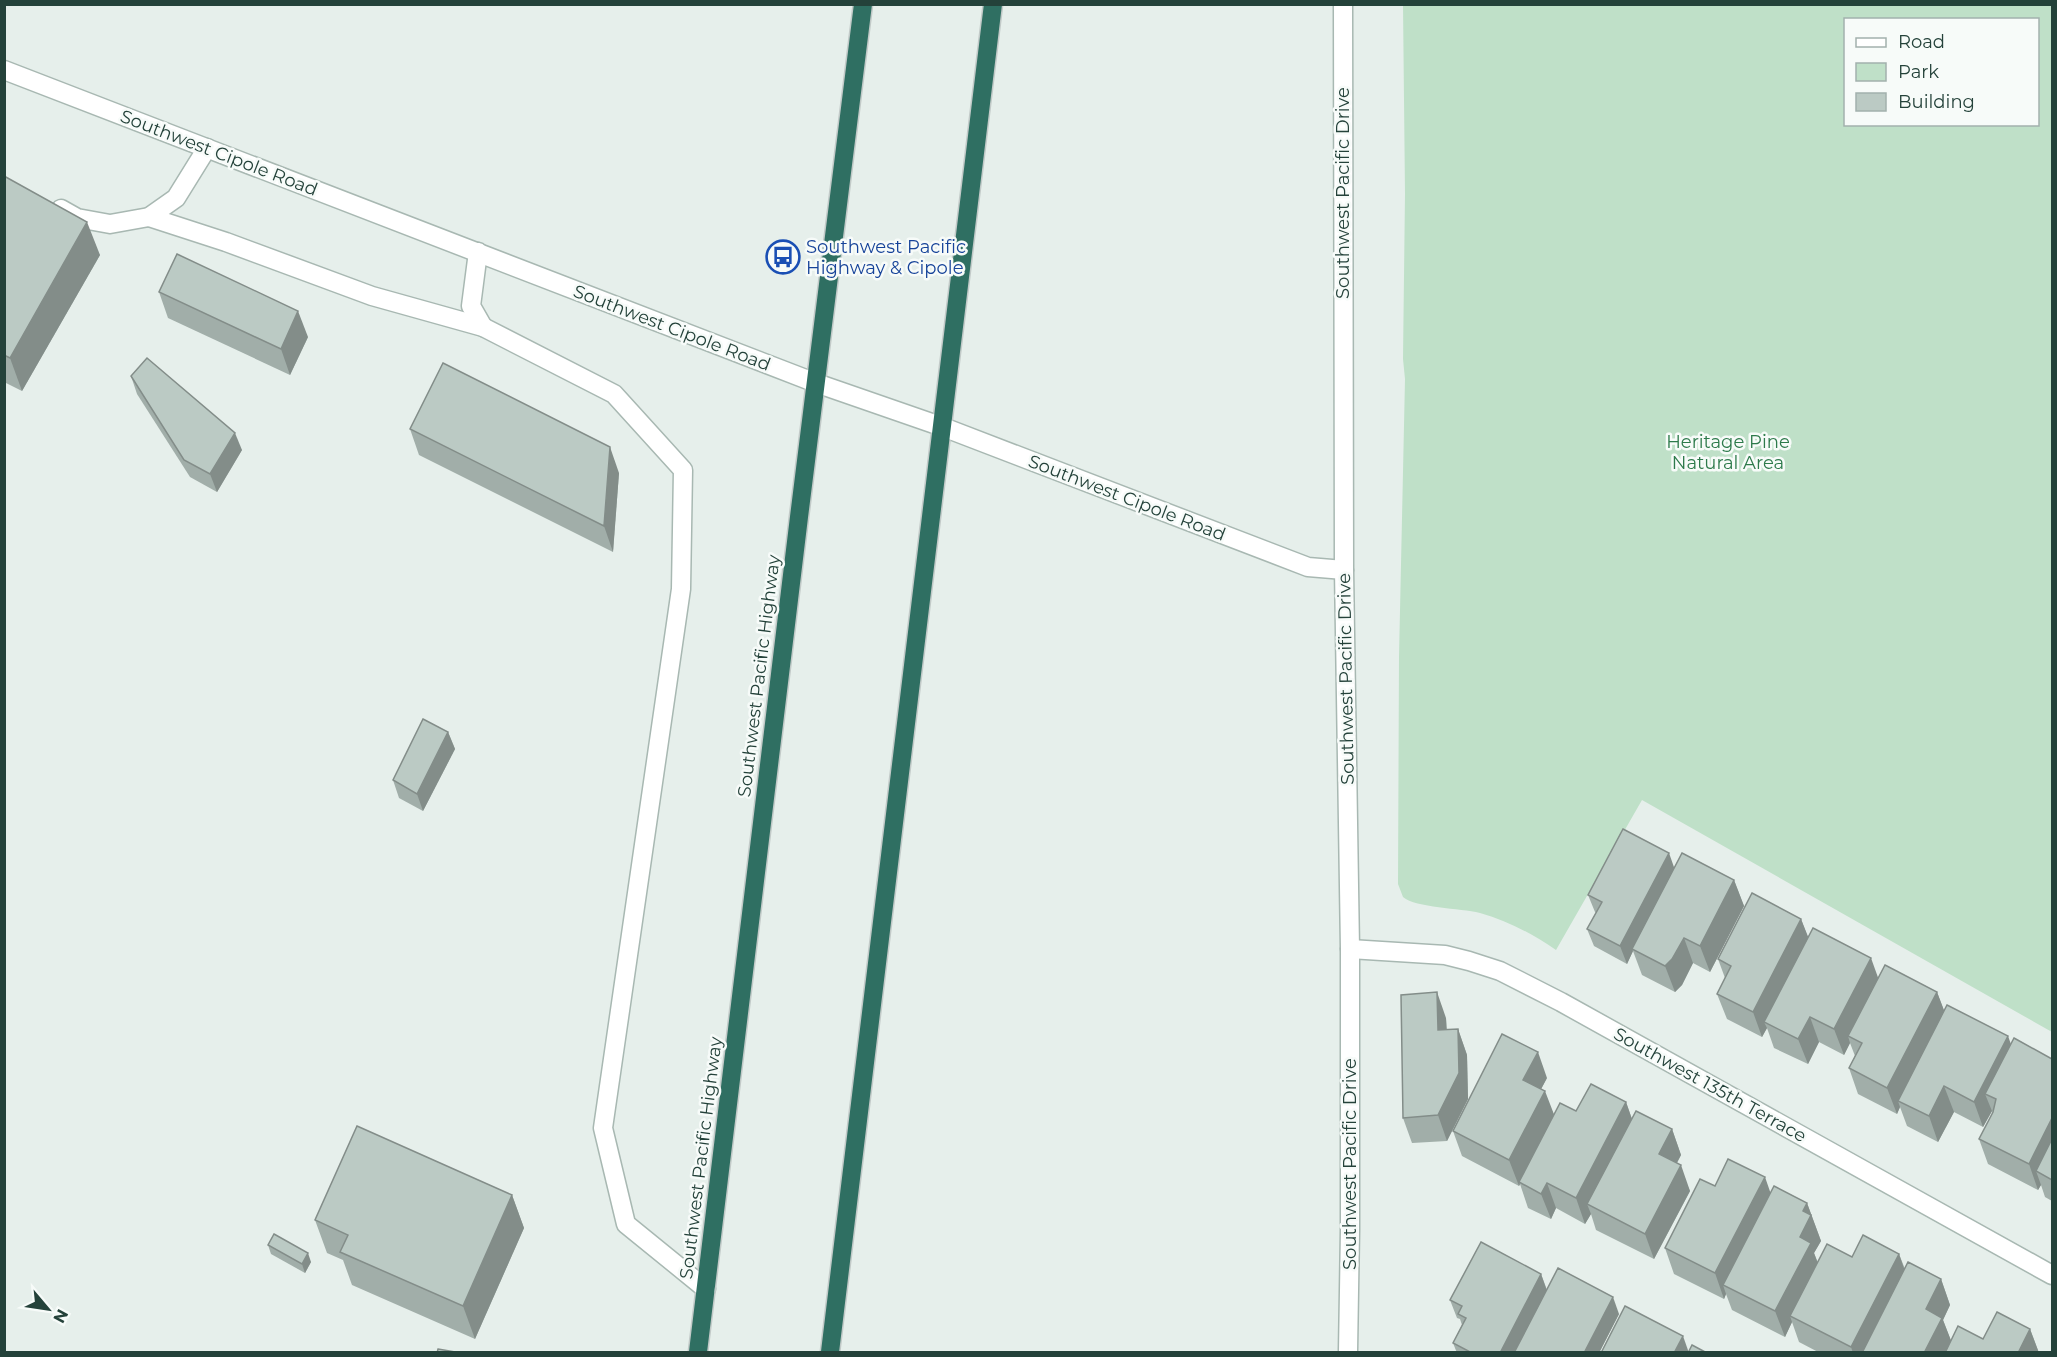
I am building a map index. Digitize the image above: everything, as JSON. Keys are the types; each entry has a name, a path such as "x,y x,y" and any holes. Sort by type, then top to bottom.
{"highway":[{"name":"Southwest Pacific Highway","path":"698,1353 863,4"},
{"path":"830,1353 993,4"}],"street":[{"name":"Southwest Pacific Drive","path":"1343,4 1344,570 1350,949 1348,1353"},
{"name":"Southwest Cipole Road","path":"4,70 816,383 943,428 1308,567 1344,570"},
{"path":"46,200 77,218 110,224 149,216 176,198 207,148"},
{"path":"149,216 372,296 483,327 614,394 683,470 681,590 603,1128 626,1224 706,1289"},
{"path":"478,252 471,306 483,327"},
{"name":"Southwest 135th Terrace","path":"1350,949 1445,955 1500,971 1561,1002 2052,1275"}],"green space":[{"name":"Heritage Pine Natural Area","path":"1403,5 2052,5 2052,1032 1642,800 1556,950 1520,929 1490,916 1418,903 1403,897 1398,884 1399,657 1405,379 1403,359 1405,194"}],"building":[{"path":"4,176 87,222 10,358 4,355"},
{"path":"177,254 298,311 281,349 159,292"},
{"path":"147,358 235,433 210,474 184,460 131,376"},
{"path":"443,363 610,447 604,526 410,429"},
{"path":"423,719 448,732 417,794 393,780"},
{"path":"1623,829 1669,853 1620,946 1587,929 1602,902 1588,895"},
{"path":"1682,853 1734,880 1700,946 1684,938 1672,959 1665,966 1632,949"},
{"path":"1752,893 1801,919 1753,1012 1717,994 1731,966 1718,959"},
{"path":"1813,928 1871,958 1834,1029 1810,1017 1798,1039 1764,1022"},
{"path":"1885,965 1937,992 1887,1088 1849,1068 1862,1043 1848,1036"},
{"path":"1437,992 1438,1030 1458,1029 1459,1073 1438,1115 1403,1118 1401,995"},
{"path":"1947,1005 2008,1036 1974,1102 1944,1086 1929,1116 1898,1101"},
{"path":"1502,1034 1538,1052 1523,1080 1545,1091 1509,1160 1453,1131"},
{"path":"2014,1038 2052,1059 2052,1118 2029,1164 1979,1139 1993,1112 1996,1099 1985,1094"},
{"path":"1591,1084 1626,1102 1576,1198 1547,1183 1541,1194 1519,1182 1560,1103 1576,1111"},
{"path":"1636,1111 1672,1129 1659,1154 1681,1165 1645,1234 1587,1204"},
{"path":"357,1126 512,1195 463,1306 340,1252 348,1235 315,1220"},
{"path":"2052,1139 2052,1180 2036,1171"},
{"path":"1728,1159 1765,1177 1715,1273 1665,1248 1700,1179 1715,1186"},
{"path":"1774,1186 1807,1203 1803,1211 1811,1215 1800,1237 1811,1243 1775,1311 1723,1285"},
{"path":"274,1234 308,1253 302,1264 268,1245"},
{"path":"1863,1235 1899,1254 1851,1347 1790,1316 1827,1244 1852,1257"},
{"path":"1481,1242 1541,1274 1500,1353 1472,1353 1453,1343 1466,1318 1458,1314 1462,1306 1450,1300"},
{"path":"1908,1262 1941,1279 1926,1309 1942,1318 1924,1353 1862,1353"},
{"path":"1558,1268 1613,1297 1584,1353 1514,1353"},
{"path":"1625,1306 1683,1336 1674,1353 1601,1353"},
{"path":"1997,1312 2030,1329 2018,1353 1945,1353 1958,1326 1983,1339"},
{"path":"1692,1345 1707,1353 1688,1353"},
{"path":"438,1349 461,1353 437,1353"}],"place":[{"name":"Southwest Pacific Highway & Cipole","path":"783,257"}]}
